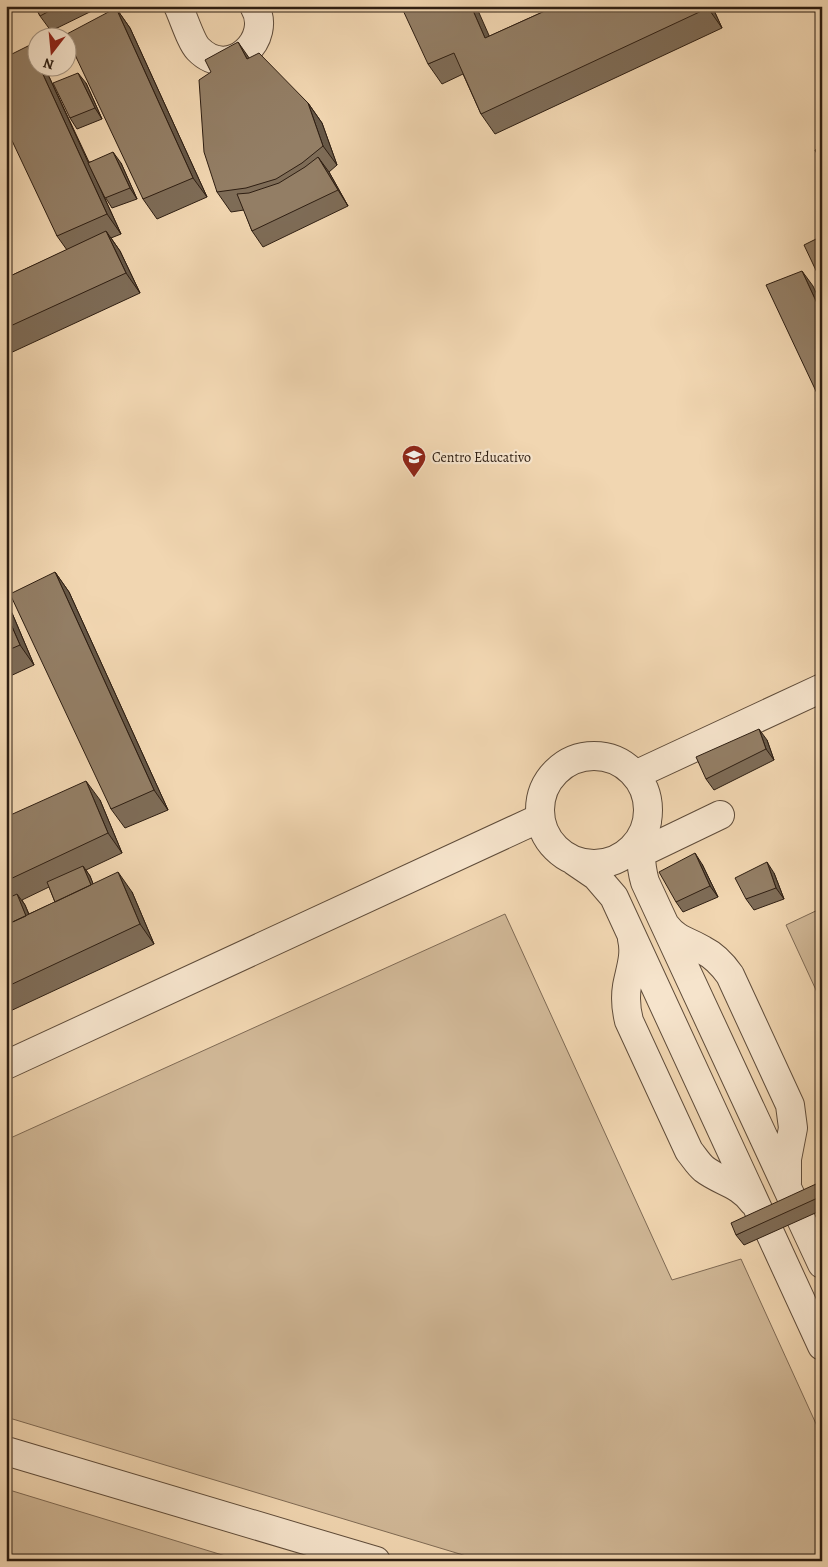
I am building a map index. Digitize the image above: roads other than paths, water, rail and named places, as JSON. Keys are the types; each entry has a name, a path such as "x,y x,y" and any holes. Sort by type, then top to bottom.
{"street":[{"path":"178,6 196,48 212,59 230,61 248,52 258,34 259,13 254,6"},
{"path":"635,774 822,688"},
{"path":"795,1206 786,1182 786,1159 793,1128 790,1105 730,975 706,951 685,942 669,931 645,882 640,854 647,822 648,805 644,789 635,774 622,764 606,757 589,756 573,760 558,769 547,782 540,799 540,818 546,836 558,851 586,868 606,886 614,897 822,1346"},
{"path":"640,854 720,815"},
{"path":"6,1065 540,818"},
{"path":"574,861 593,864 612,862 628,852 641,838 647,822"},
{"path":"662,916 822,1264"},
{"path":"630,931 634,954 627,987 628,1015 681,1134 689,1151 704,1168 713,1175 733,1184 750,1198 764,1221"},
{"path":"6,1451 376,1561"}],"place":[{"name":"Centro Educativo","path":"414,478"}]}
